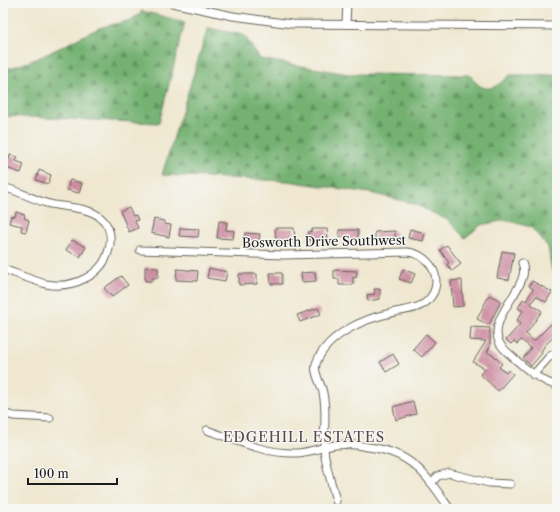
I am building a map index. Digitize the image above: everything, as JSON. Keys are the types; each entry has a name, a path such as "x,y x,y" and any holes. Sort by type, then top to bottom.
{"street":[{"path":"172,3 260,21 292,24 557,26"},
{"path":"346,24 347,3"},
{"path":"3,187 46,203 96,215 109,229 110,243 105,260 96,272 82,280 71,283 55,285 46,284 3,269"},
{"name":"Bosworth Drive Southwest","path":"140,250 284,255 408,252 421,255 427,260 435,271 436,282 434,292 426,303 416,308 378,316 343,332 331,342 318,359 316,369 325,402 324,447 336,501"},
{"path":"522,263 524,267 522,278 500,320 497,336 503,348 533,375 557,386"},
{"path":"533,375 550,356 557,352"},
{"path":"3,413 13,416 50,418"},
{"path":"208,430 265,450 297,453 324,447 359,445 389,450 414,464 431,483 450,509"},
{"path":"431,483 438,476 449,473 488,483 510,484"}],"green space":[{"path":"142,11 185,22 159,123 3,116 3,70 42,56 99,28 130,20"},
{"path":"208,28 244,35 260,59 348,74 470,75 479,86 484,88 494,87 510,75 557,75 557,275 552,271 548,247 531,227 505,220 481,225 465,238 448,220 412,203 370,193 287,181 162,175"}],"building":[{"path":"10,155 18,157 16,161 24,164 21,173 3,167 6,158 9,159"},
{"path":"39,170 51,175 48,184 36,180"},
{"path":"70,180 82,183 79,193 67,190"},
{"path":"129,207 133,216 136,215 138,220 135,221 138,228 129,232 120,211"},
{"path":"16,212 25,215 24,218 29,220 26,232 21,231 22,226 9,223 11,216 15,217"},
{"path":"154,219 164,221 164,224 171,225 169,237 151,233"},
{"path":"219,221 227,222 226,230 234,231 233,239 217,238"},
{"path":"180,228 199,229 198,237 179,236"},
{"path":"275,228 294,228 295,239 280,242 280,240 276,240"},
{"path":"312,229 327,229 328,239 309,240 308,232 312,231"},
{"path":"410,229 425,233 423,241 408,238"},
{"path":"339,230 358,230 358,239 347,239 347,237 340,237"},
{"path":"395,231 395,238 375,239 375,232"},
{"path":"245,233 260,234 259,242 244,240"},
{"path":"72,240 86,247 80,257 66,250"},
{"path":"447,245 461,264 452,271 447,264 449,263 440,250"},
{"path":"502,251 514,253 509,280 497,278"},
{"path":"145,267 158,268 158,278 152,278 152,281 145,281"},
{"path":"209,268 227,272 225,281 207,278"},
{"path":"177,269 198,271 197,281 176,280"},
{"path":"403,269 415,274 411,283 399,279"},
{"path":"334,270 357,271 356,278 353,277 353,285 339,285 339,279 334,279"},
{"path":"315,272 316,281 302,282 301,273"},
{"path":"270,273 282,273 282,284 271,284"},
{"path":"239,274 257,274 257,284 239,285"},
{"path":"121,276 128,285 112,297 104,288"},
{"path":"462,280 463,306 453,307 451,281"},
{"path":"532,281 552,292 546,302 536,296 531,304 542,311 526,334 534,341 557,318 557,334 545,345 541,352 542,353 531,366 523,358 531,349 529,346 521,340 517,344 514,341 511,344 506,340 521,323 517,320 523,311 518,308 523,299 526,301 533,289 529,286"},
{"path":"374,289 380,289 380,299 368,301 367,295 375,294"},
{"path":"489,295 501,301 489,325 477,319"},
{"path":"318,308 321,314 300,322 297,315"},
{"path":"471,327 490,328 490,347 487,352 494,356 502,364 499,367 506,373 508,370 513,374 498,391 480,374 486,369 473,362 486,341 470,340"},
{"path":"426,334 435,342 422,357 413,349"},
{"path":"393,354 399,364 386,372 380,362"},
{"path":"413,401 416,414 396,420 393,407"}],"district":[{"name":"EDGEHILL ESTATES","path":"304,437"}]}
